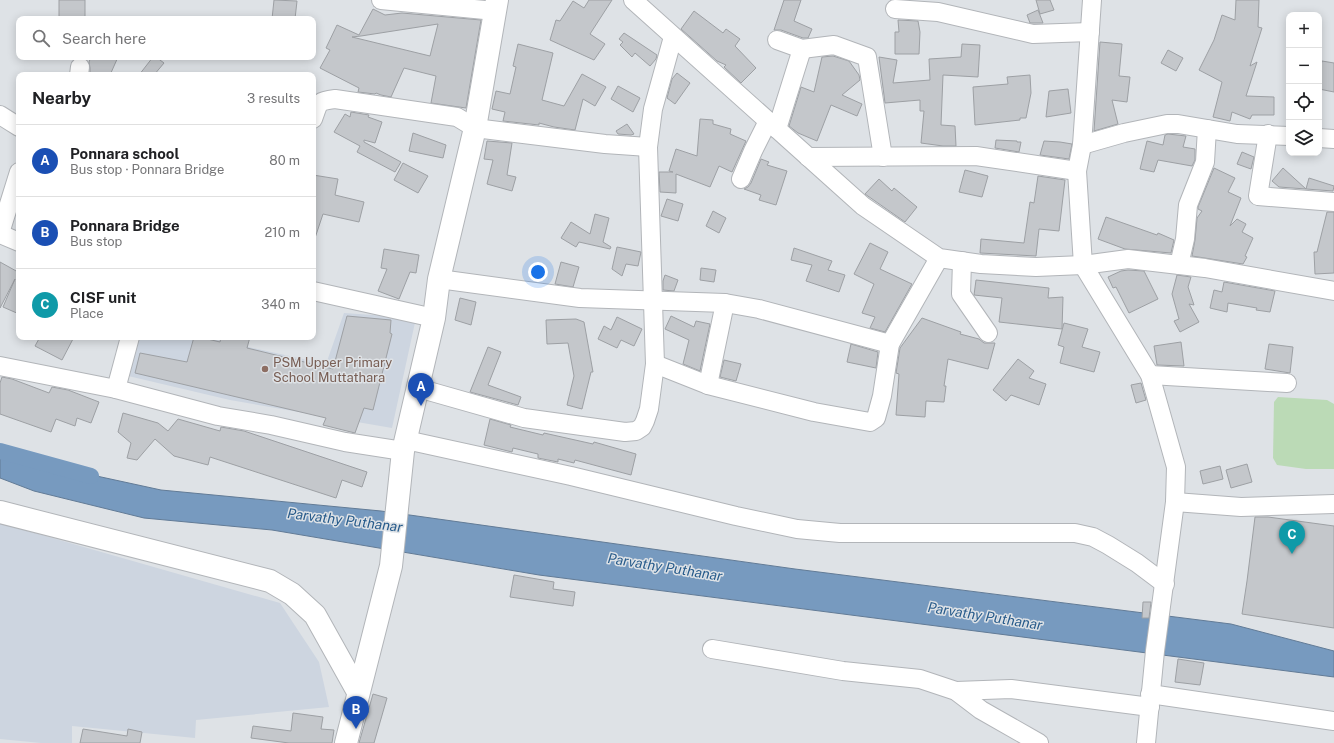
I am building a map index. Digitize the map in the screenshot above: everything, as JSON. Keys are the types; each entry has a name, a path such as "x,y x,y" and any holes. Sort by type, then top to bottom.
{"main road":[{"path":"346,743 391,566 405,445 434,318 439,279 475,128 496,5"},
{"path":"0,512 270,581 292,594 315,615 358,692"}],"street":[{"path":"381,0 496,5"},
{"path":"633,0 863,206 938,258 981,264 1036,267 1083,265 1128,259 1205,268 1334,291"},
{"path":"1092,0 1082,145 1078,171 1083,265 1150,375 1176,467 1175,502 1155,651 1146,743"},
{"path":"895,10 938,12 1033,34 1090,32"},
{"path":"418,388 524,418 625,432 636,431 642,427 649,409 655,364 648,147 653,109 673,37"},
{"path":"777,40 802,49 834,45 867,57 883,157"},
{"path":"741,179 753,151 772,125 802,49"},
{"path":"316,110 318,104 323,101 335,99 457,117 475,128 605,144 648,147"},
{"path":"0,115 16,125"},
{"path":"1082,145 1167,124 1178,124 1237,134 1286,136"},
{"path":"1179,265 1185,239 1188,205 1205,162 1207,129"},
{"path":"1268,134 1258,196 1334,202"},
{"path":"1322,138 1334,139"},
{"path":"808,157 976,156 1078,171"},
{"path":"16,182 0,234 16,241"},
{"path":"655,364 708,385 814,412 870,422 876,418 882,396 890,344 938,258"},
{"path":"962,261 961,294 988,333"},
{"path":"439,279 580,298 725,304 760,309 890,344"},
{"path":"316,292 434,318"},
{"path":"708,385 725,304"},
{"path":"116,389 129,340"},
{"path":"0,366 116,389 218,416 271,425 345,442 405,445 571,476 736,516 797,529 840,533 1075,534 1093,537 1137,563 1165,584"},
{"path":"1150,375 1287,383"},
{"path":"1175,502 1241,507 1334,504"},
{"path":"712,649 843,671 920,679 956,691 980,710 1039,743"},
{"path":"956,691 1011,689 1150,701 1334,722"}],"shaded area":[{"name":"PSM Upper Primary School Muttathara","path":"344,313 416,318 392,428 230,400 124,375 136,340 217,340 326,364"},
{"path":"0,523 280,603 319,662 329,707 196,720 195,738 72,726 72,743 41,743 0,739"}],"green space":[{"path":"1278,397 1327,400 1334,404 1334,469 1306,469 1277,465 1273,458 1274,402"}],"water":[{"path":"0,455 161,490 381,511 795,569 1231,624 1334,651 1334,677 539,575 272,530 144,518 34,491 0,478"}],"building":[{"path":"59,0 85,0 85,16 59,16"},
{"path":"274,0 297,1 295,16 272,16"},
{"path":"589,0 612,0 590,34 605,44 594,60 550,40 556,20 560,21 573,1 584,8"},
{"path":"784,0 801,0 794,21 812,29 808,38 803,38 781,30 774,30"},
{"path":"1036,0 1050,0 1054,10 1040,14"},
{"path":"1236,0 1259,0 1258,27 1262,28 1250,66 1257,62 1246,96 1274,97 1274,115 1252,115 1250,119 1232,112 1230,121 1213,117 1222,82 1199,70 1214,40 1222,15 1235,20"},
{"path":"373,9 385,15 402,13 481,20 466,108 431,103 436,76 404,68 391,97 376,93 358,92 359,88 320,68 330,50 326,48 337,25 359,35","holes":["438,24 430,56 352,37"]},
{"path":"1038,10 1043,23 1030,23 1027,15"},
{"path":"694,11 723,33 726,29 740,39 735,46 756,68 741,83 724,67 726,65 717,61 681,29"},
{"path":"898,20 918,21 920,32 919,54 895,54 895,32 899,32"},
{"path":"624,33 657,55 656,59 650,66 635,53 632,57 620,45 623,42 619,39"},
{"path":"1100,42 1122,44 1119,76 1130,77 1127,102 1112,100 1118,124 1094,131"},
{"path":"518,44 553,53 542,100 564,106 582,74 606,87 595,106 583,99 575,130 539,123 539,125 503,121 505,112 492,109 496,91 510,94 516,67 513,66"},
{"path":"962,44 980,45 978,77 943,75 941,125 955,126 956,146 921,143 924,111 920,111 920,100 885,103 879,57 897,60 893,83 930,80 929,59 961,57"},
{"path":"1168,50 1183,58 1176,71 1161,63"},
{"path":"833,56 849,61 859,75 860,80 842,95 862,104 857,116 831,105 817,141 798,133 789,126 801,87 814,92 822,57"},
{"path":"90,60 117,60 111,72 90,72"},
{"path":"151,60 160,60 164,63 156,72 141,72"},
{"path":"1322,61 1334,63 1334,92 1322,90"},
{"path":"677,73 690,83 675,104 667,98 672,79"},
{"path":"1030,75 1031,93 1026,118 975,125 973,87 1008,84 1007,77"},
{"path":"618,86 640,98 633,112 611,99"},
{"path":"1068,89 1071,113 1046,117 1049,91"},
{"path":"351,112 369,115 368,117 382,122 375,143 364,140 364,142 401,162 395,172 357,152 360,146 334,132 345,114 350,117"},
{"path":"700,119 713,120 713,124 731,129 730,134 746,141 732,172 719,166 710,187 676,174 676,193 660,192 659,172 673,172 669,171 676,149 697,156"},
{"path":"627,124 634,134 618,134 616,131"},
{"path":"413,133 446,145 443,158 409,151"},
{"path":"1165,135 1186,136 1183,147 1195,149 1195,160 1192,166 1158,160 1154,172 1140,169 1147,141 1163,145"},
{"path":"996,140 1021,142 1019,152 995,148"},
{"path":"487,141 512,143 507,175 516,177 512,191 487,184 493,160 484,159"},
{"path":"1044,141 1072,144 1069,159 1040,155"},
{"path":"1242,152 1254,157 1251,169 1237,164"},
{"path":"761,159 769,162 767,165 787,171 776,205 759,200 761,195 744,189 751,183"},
{"path":"403,163 428,176 418,193 394,180"},
{"path":"1214,168 1235,178 1228,192 1241,198 1230,226 1237,219 1246,224 1242,232 1253,238 1245,256 1247,257 1243,264 1192,256 1197,218 1202,211 1198,209 1198,207"},
{"path":"1283,168 1306,189 1279,187 1272,181"},
{"path":"965,170 988,176 982,197 959,192"},
{"path":"316,175 338,179 335,195 364,202 359,222 323,214 316,235"},
{"path":"1038,176 1065,180 1059,231 1039,229 1036,256 980,253 981,239 1024,243 1030,202 1034,203"},
{"path":"1309,178 1334,186 1333,191 1306,189"},
{"path":"879,179 892,191 894,188 917,207 905,222 865,194"},
{"path":"667,199 683,204 678,221 661,216"},
{"path":"713,211 726,218 719,233 706,226"},
{"path":"1327,212 1334,212 1334,273 1315,274 1314,252 1317,252"},
{"path":"595,214 609,218 603,242 611,247 610,249 579,242 576,247 561,238 571,222 590,234"},
{"path":"1106,217 1157,235 1158,233 1174,240 1171,253 1125,249 1098,239"},
{"path":"870,243 888,252 880,269 912,284 885,332 870,328 875,317 862,313 874,284 854,274"},
{"path":"617,247 641,252 638,266 626,264 622,276 612,269"},
{"path":"794,248 832,261 828,270 845,275 839,292 806,281 812,265 791,260"},
{"path":"384,249 419,255 416,273 410,272 399,299 378,291 387,269 381,268"},
{"path":"0,262 16,271 16,313 3,307 15,279 0,308"},
{"path":"561,262 579,267 573,287 555,284"},
{"path":"701,268 716,270 714,282 700,280"},
{"path":"1121,271 1144,271 1158,299 1129,313 1116,287 1113,288 1108,277"},
{"path":"665,275 678,280 674,291 663,290"},
{"path":"1177,275 1191,277 1188,287 1194,305 1189,304 1199,322 1180,332 1174,321 1179,319 1172,294"},
{"path":"976,280 1049,288 1048,298 1063,297 1062,329 999,322 1002,298 974,295"},
{"path":"1224,282 1275,291 1270,312 1228,303 1227,312 1210,308 1214,290 1222,292"},
{"path":"460,298 476,302 471,325 455,320"},
{"name":"PSM Upper Primary School Muttathara","path":"347,316 391,320 390,333 392,334 373,410 364,408 355,433 323,425 326,418 135,373 140,353 187,362 193,340 212,340 220,342 220,340 249,340 247,348 333,369"},
{"path":"671,316 694,327 696,321 710,324 700,371 683,364 689,340 665,329"},
{"path":"617,317 642,329 634,346 621,340 617,348 598,339 604,326 611,330"},
{"path":"922,318 961,332 960,334 979,339 984,343 995,343 988,369 948,359 944,386 946,386 944,402 926,401 925,417 896,415 899,374 896,373 900,348"},
{"path":"576,319 584,322 593,372 591,372 582,409 567,405 574,376 568,343 547,344 546,320"},
{"path":"1064,323 1088,329 1082,347 1100,352 1094,372 1060,363 1064,347 1058,345"},
{"path":"38,340 72,340 62,360 35,346"},
{"path":"1181,342 1184,366 1157,365 1154,346"},
{"path":"851,344 878,352 876,368 847,362"},
{"path":"1269,344 1293,347 1290,373 1265,369"},
{"path":"488,347 501,352 488,385 521,397 518,405 470,392"},
{"path":"1018,359 1034,371 1029,378 1046,384 1039,405 1011,395 1006,401 993,390"},
{"path":"724,360 741,364 736,381 720,377"},
{"path":"2,377 12,379 49,393 52,387 68,390 99,402 91,423 77,418 75,426 56,419 51,432 0,414 0,383"},
{"path":"1141,383 1146,400 1136,403 1131,385"},
{"path":"123,413 158,423 168,431 178,419 220,431 221,427 244,431 367,472 362,487 342,480 336,498 210,457 208,465 174,456 155,439 137,460 127,458 131,443 118,432"},
{"path":"490,419 511,425 510,427 543,435 544,433 593,444 594,442 636,454 631,475 575,460 574,463 558,459 558,462 538,458 538,454 513,448 512,452 484,445"},
{"path":"1247,464 1252,482 1231,488 1226,470"},
{"path":"1220,466 1223,479 1203,484 1200,471"},
{"path":"1255,517 1268,517 1334,526 1334,628 1242,614"},
{"path":"514,575 554,582 553,589 575,592 573,606 510,597"},
{"path":"1143,602 1151,602 1149,618 1142,618"},
{"path":"1178,659 1204,663 1200,685 1175,682"},
{"path":"373,694 387,698 374,743 359,743"},
{"path":"293,713 323,717 321,729 334,730 332,743 289,743 251,738 253,726 291,731"},
{"path":"83,729 127,736 128,729 142,732 140,743 80,743"}],"waterway":[{"name":"Parvathy Puthanar","path":"0,451 91,476"}],"place":[{"name":"PSM Upper Primary School Muttathara","path":"265,369"},
{"name":"Ponnara school","path":"421,406"},
{"name":"CISF unit","path":"1292,554"},
{"name":"Ponnara Bridge","path":"356,729"}]}
